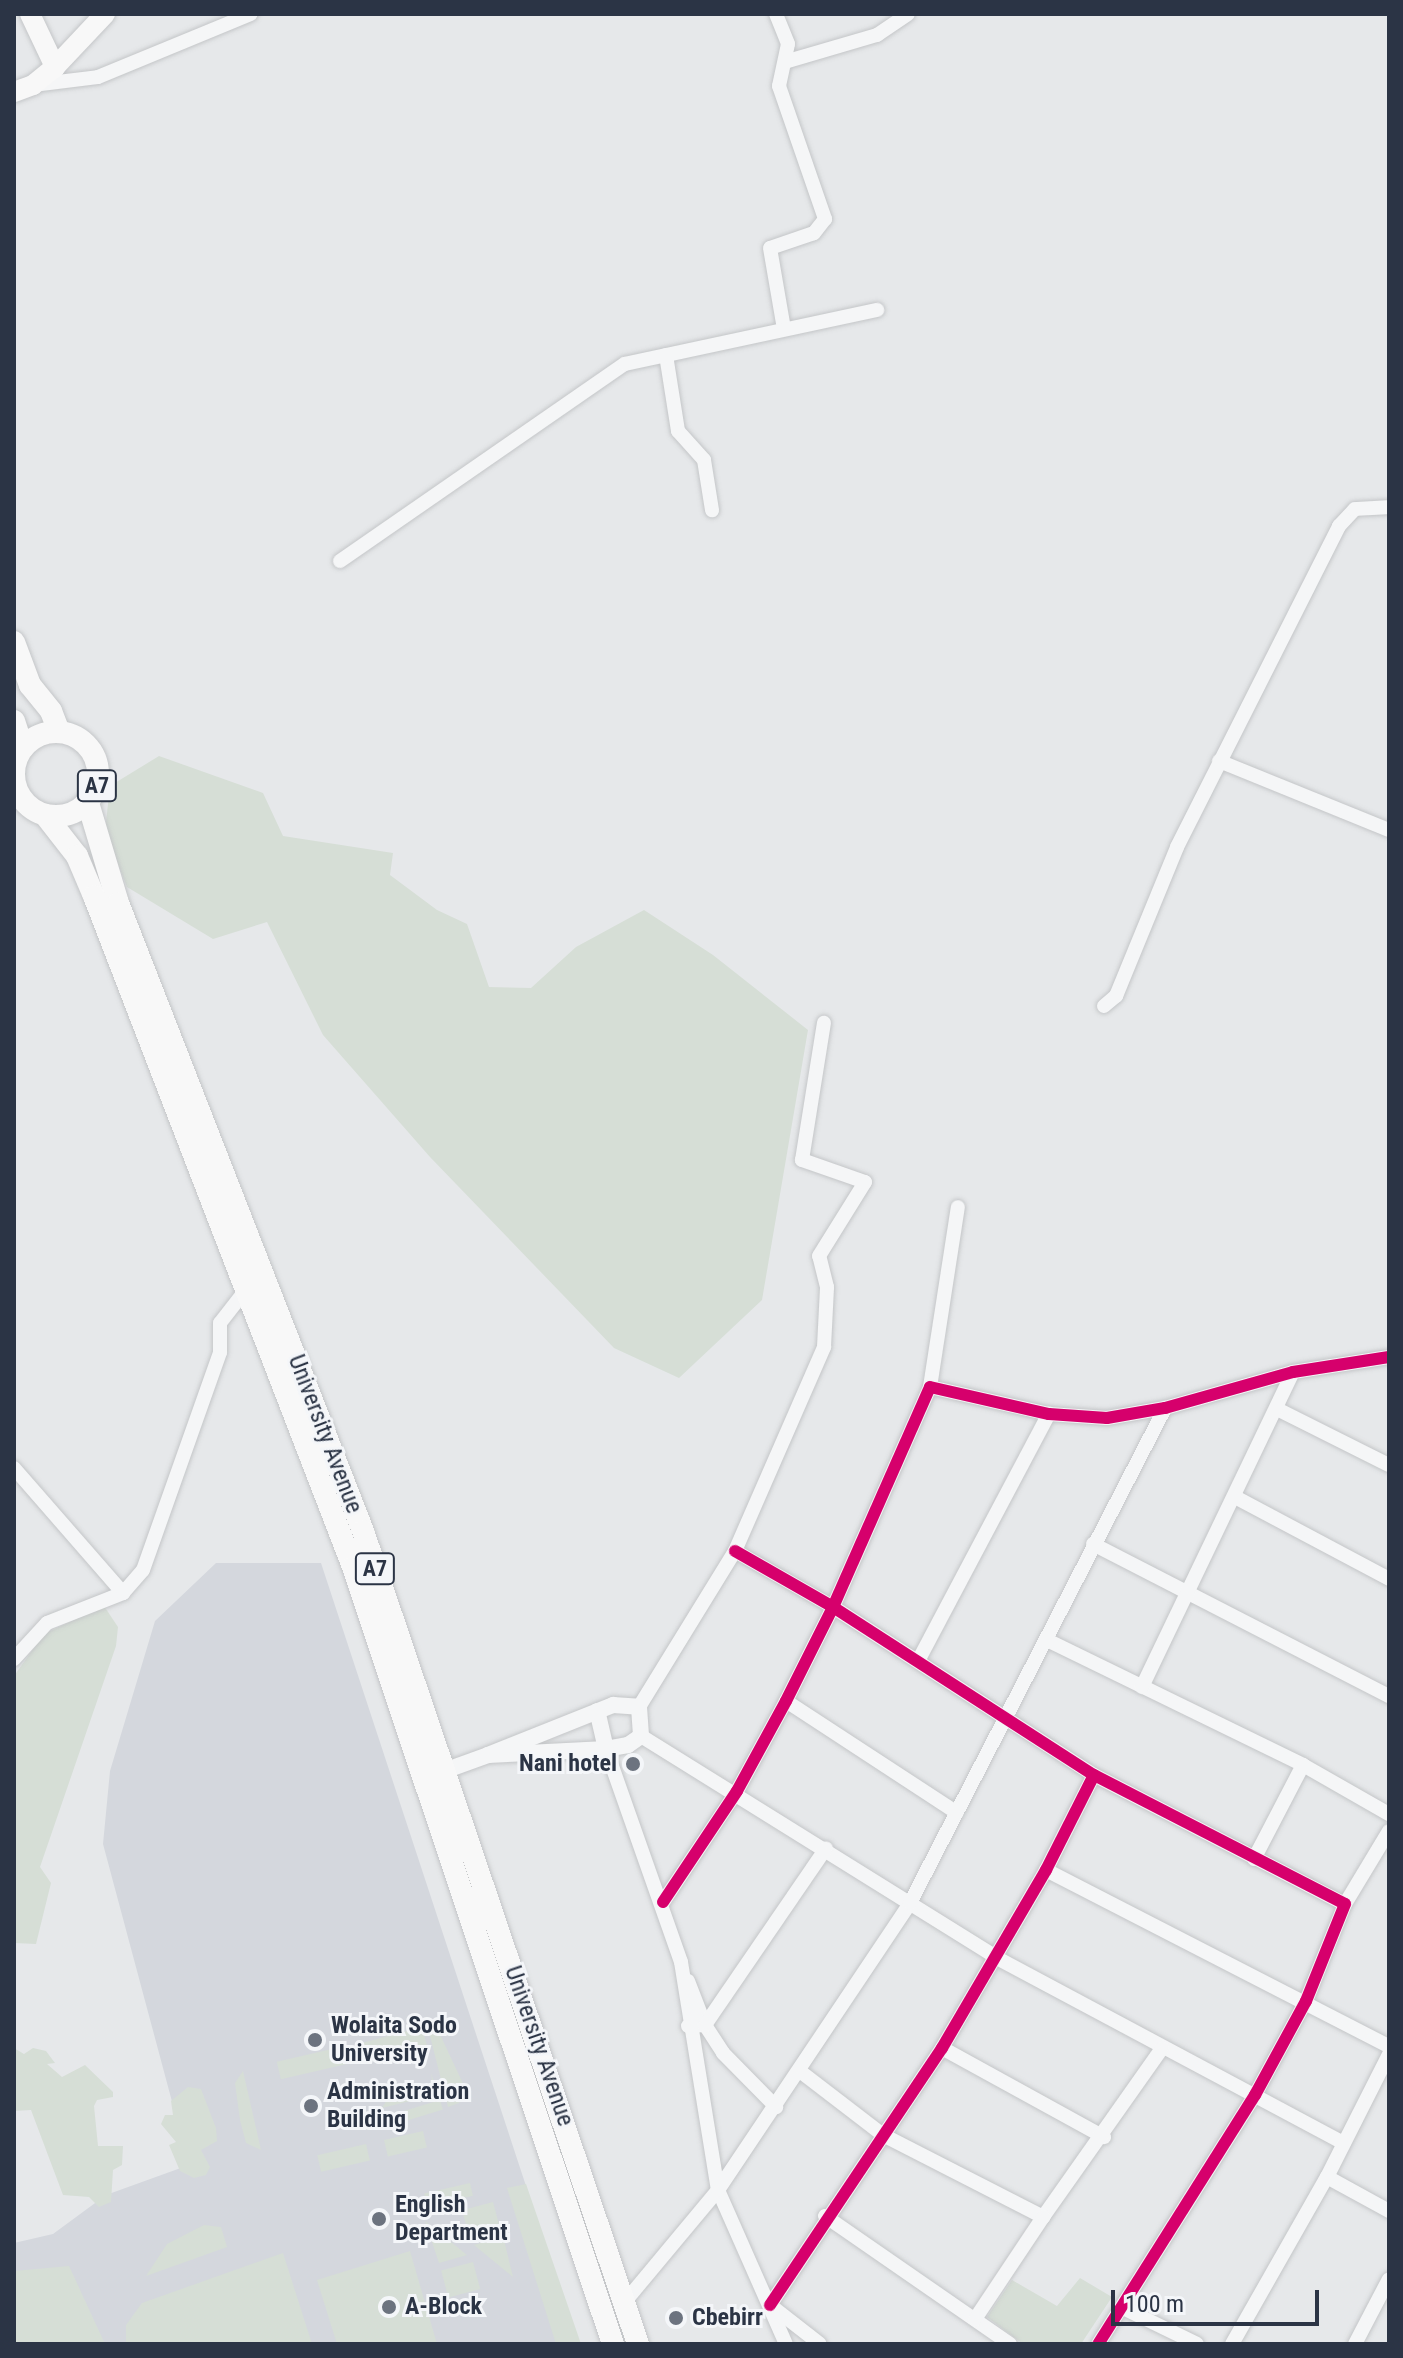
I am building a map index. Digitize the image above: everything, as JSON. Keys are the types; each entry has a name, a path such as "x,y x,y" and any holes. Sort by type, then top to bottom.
{"main road":[{"path":"30,14 55,67"},
{"path":"23,89 55,67 105,14"},
{"name":"A7","path":"14,642 30,685 51,711 59,732 87,745 96,758 96,789 88,803 75,812 45,815 17,794 14,721"},
{"path":"17,758 33,739 59,732"},
{"name":"University Avenue","path":"88,803 101,858 353,1567 638,2344"},
{"name":"University Avenue","path":"45,815 77,856 224,1222 255,1285 363,1531 444,1771 555,2122 613,2344"}],"street":[{"path":"23,89 98,77 251,14"},
{"path":"776,14 788,44 788,61 777,77 779,86 825,219 814,233 770,248 784,329"},
{"path":"788,61 877,35 908,14"},
{"path":"340,561 503,451 604,373 636,359 877,310"},
{"path":"666,355 678,431 704,460 712,510"},
{"path":"1104,1006 1116,996 1219,761 1297,617 1339,526 1355,509 1389,507"},
{"path":"1219,761 1389,830"},
{"path":"641,1736 639,1707 735,1551 824,1347 827,1287 819,1256 865,1182 802,1160 824,1023"},
{"path":"663,1902 737,1791 786,1701 833,1607 930,1387 958,1207"},
{"path":"14,1659 47,1623 123,1593 143,1570 220,1352 220,1323 255,1285"},
{"path":"930,1387 1049,1414 1107,1418 1165,1408 1293,1372 1389,1357"},
{"path":"1142,1687 1190,1593 1293,1372"},
{"path":"623,2304 718,2190 801,2072 910,1903 1004,1720 1049,1641 1093,1544 1165,1408"},
{"path":"1277,1409 1389,1465"},
{"path":"918,1661 1049,1414"},
{"path":"14,1468 123,1593"},
{"path":"1235,1497 1389,1579"},
{"path":"1093,1544 1389,1696"},
{"path":"735,1551 833,1607 1004,1720 1094,1775 1345,1904"},
{"path":"1049,1641 1303,1765 1389,1814"},
{"path":"786,1701 957,1813"},
{"path":"444,1771 613,1705 639,1707"},
{"path":"597,1711 606,1749 705,2025 723,2053 776,2107"},
{"path":"488,1755 606,1749 628,1745 641,1736"},
{"path":"641,1736 737,1791 997,1958 1344,2143"},
{"path":"1254,1859 1303,1765"},
{"path":"770,2305 825,2216 942,2048 1046,1870 1094,1775"},
{"path":"1098,2344 1255,2095 1306,2001 1345,1904 1389,1831"},
{"path":"705,2025 826,1848"},
{"path":"1046,1870 1389,2046"},
{"path":"681,1962 688,2026 718,2190 786,2344"},
{"path":"688,2026 705,2025"},
{"path":"942,2048 1104,2137"},
{"path":"975,2319 1043,2217 1104,2137 1162,2048"},
{"path":"1232,2344 1327,2177 1389,2054"},
{"path":"801,2072 883,2135 1043,2217"},
{"path":"1327,2177 1389,2211"},
{"path":"825,2216 1010,2344"},
{"path":"1355,2344 1389,2279"},
{"path":"770,2305 820,2344"},
{"path":"1123,2308 1197,2344"}],"shaded area":[{"path":"159,756 263,793 283,836 393,853 390,875 437,910 467,924 489,987 531,988 576,947 644,910 713,955 808,1030 762,1300 679,1378 614,1348 430,1157 323,1035 267,922 213,939 127,887 105,831 110,786"},
{"name":"Wolaita Sodo University","path":"216,1563 321,1563 578,2344 14,2344 14,2243 53,2234 106,2195 189,2165 103,1844 110,1771 155,1621"},
{"path":"104,1606 118,1627 116,1646 40,1867 51,1883 36,1944 14,1943 14,1676 44,1634"},
{"path":"436,2026 466,2090 459,2103 448,2107 428,2028"},
{"path":"422,2027 427,2046 362,2064 357,2044"},
{"path":"345,2046 349,2064 281,2079 277,2062"},
{"path":"14,2048 24,2054 33,2048 46,2051 55,2063 47,2064 62,2077 85,2065 113,2092 113,2097 97,2100 94,2106 98,2146 123,2146 122,2165 113,2170 111,2202 99,2207 89,2197 63,2195 31,2110 14,2111"},
{"path":"243,2071 261,2150 246,2143 240,2120 235,2083"},
{"path":"431,2073 438,2094 382,2108 388,2098 433,2087"},
{"path":"188,2087 201,2089 216,2128 217,2141 201,2150 210,2167 206,2175 194,2178 180,2171 169,2145 176,2142 161,2124 165,2115 173,2115 171,2101"},
{"path":"440,2100 443,2110 379,2129 376,2120"},
{"path":"423,2131 427,2148 388,2157 384,2140"},
{"path":"366,2144 370,2161 321,2172 317,2155"},
{"path":"470,2183 473,2196 427,2206 424,2194"},
{"path":"526,2184 581,2344 556,2344 507,2188"},
{"path":"493,2202 500,2228 469,2236 462,2210"},
{"path":"425,2221 467,2255 439,2263"},
{"path":"204,2225 221,2227 227,2247 146,2276 167,2244"},
{"path":"503,2236 513,2277 474,2245"},
{"path":"410,2251 437,2344 337,2344 317,2280"},
{"path":"283,2253 312,2344 126,2344 126,2325 142,2303"},
{"path":"473,2262 480,2289 448,2298 441,2271"},
{"path":"69,2266 105,2344 14,2344 14,2271"},
{"path":"1080,2278 1112,2297 1081,2344 1023,2344 987,2317 1012,2280 1057,2306"}],"cycle path":[{"path":"663,1902 737,1791 786,1701 833,1607 930,1387 1049,1414 1107,1418 1165,1408 1293,1372 1389,1357"},
{"path":"735,1551 833,1607 1094,1775 1345,1904 1306,2001 1255,2095 1098,2344"},
{"path":"770,2305 942,2048 1046,1870 1094,1775"}],"place":[{"name":"Nani hotel","path":"633,1764"},
{"name":"Wolaita Sodo University","path":"315,2040"},
{"name":"Administration Building","path":"311,2106"},
{"name":"English Department","path":"379,2219"},
{"name":"A-Block","path":"389,2307"},
{"name":"Cbebirr","path":"676,2318"}]}
